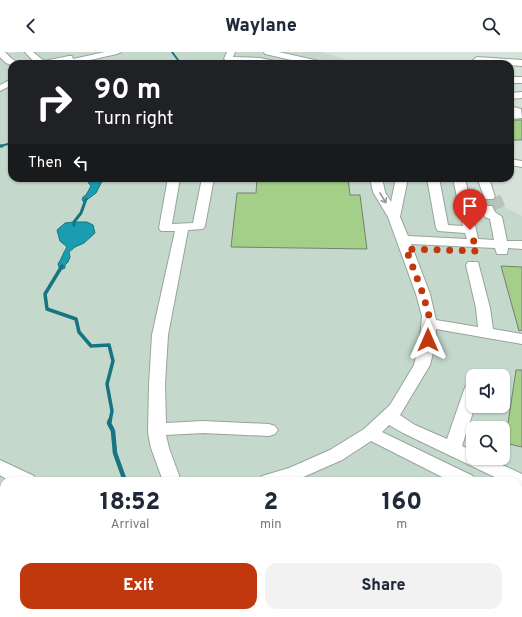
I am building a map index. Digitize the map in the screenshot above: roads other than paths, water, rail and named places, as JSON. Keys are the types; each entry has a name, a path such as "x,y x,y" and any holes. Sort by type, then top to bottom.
{"street":[{"path":"0,52 8,60"},
{"path":"29,52 36,60"},
{"path":"59,60 95,52"},
{"path":"79,60 117,52"},
{"path":"231,52 228,59 244,60"},
{"path":"268,52 303,60"},
{"path":"288,52 321,60"},
{"path":"173,182 165,228 199,226 207,182"},
{"path":"282,477 295,473 336,455 370,433 396,409 422,365 428,340 429,316 423,294 405,244 394,217 379,192 377,182"},
{"path":"394,217 401,182"},
{"path":"434,182 442,228 470,230"},
{"path":"460,182 470,230 476,247"},
{"path":"484,182 492,205 501,248"},
{"path":"171,477 160,448 157,430 157,384 160,335 182,227"},
{"path":"405,244 501,248 522,252"},
{"path":"501,248 522,245"},
{"path":"473,265 483,308 486,333"},
{"path":"429,323 522,339"},
{"path":"452,449 466,408"},
{"path":"388,416 409,429 511,477"},
{"path":"157,430 202,427 269,430"},
{"path":"370,433 441,476"},
{"path":"0,467 17,477"}],"water":[{"path":"88,182 102,182 96,193 84,202 82,200 83,197 86,195 91,186"},
{"path":"87,222 93,225 95,233 84,243 75,247 69,252 70,257 65,265 65,268 60,270 58,264 67,247 60,241 57,230 65,223"}],"waterway":[{"path":"172,52 178,60"},
{"path":"2,146 0,146 8,144"},
{"path":"74,225 74,222 81,213 86,199"},
{"path":"62,266 45,294 47,309 76,319 79,332 91,346 109,345 113,361 107,384 112,411 110,421"},
{"path":"110,420 109,423 113,431 115,453 124,477"}],"tunnel":[{"path":"484,197 488,209"},
{"path":"495,197 500,209"}]}
